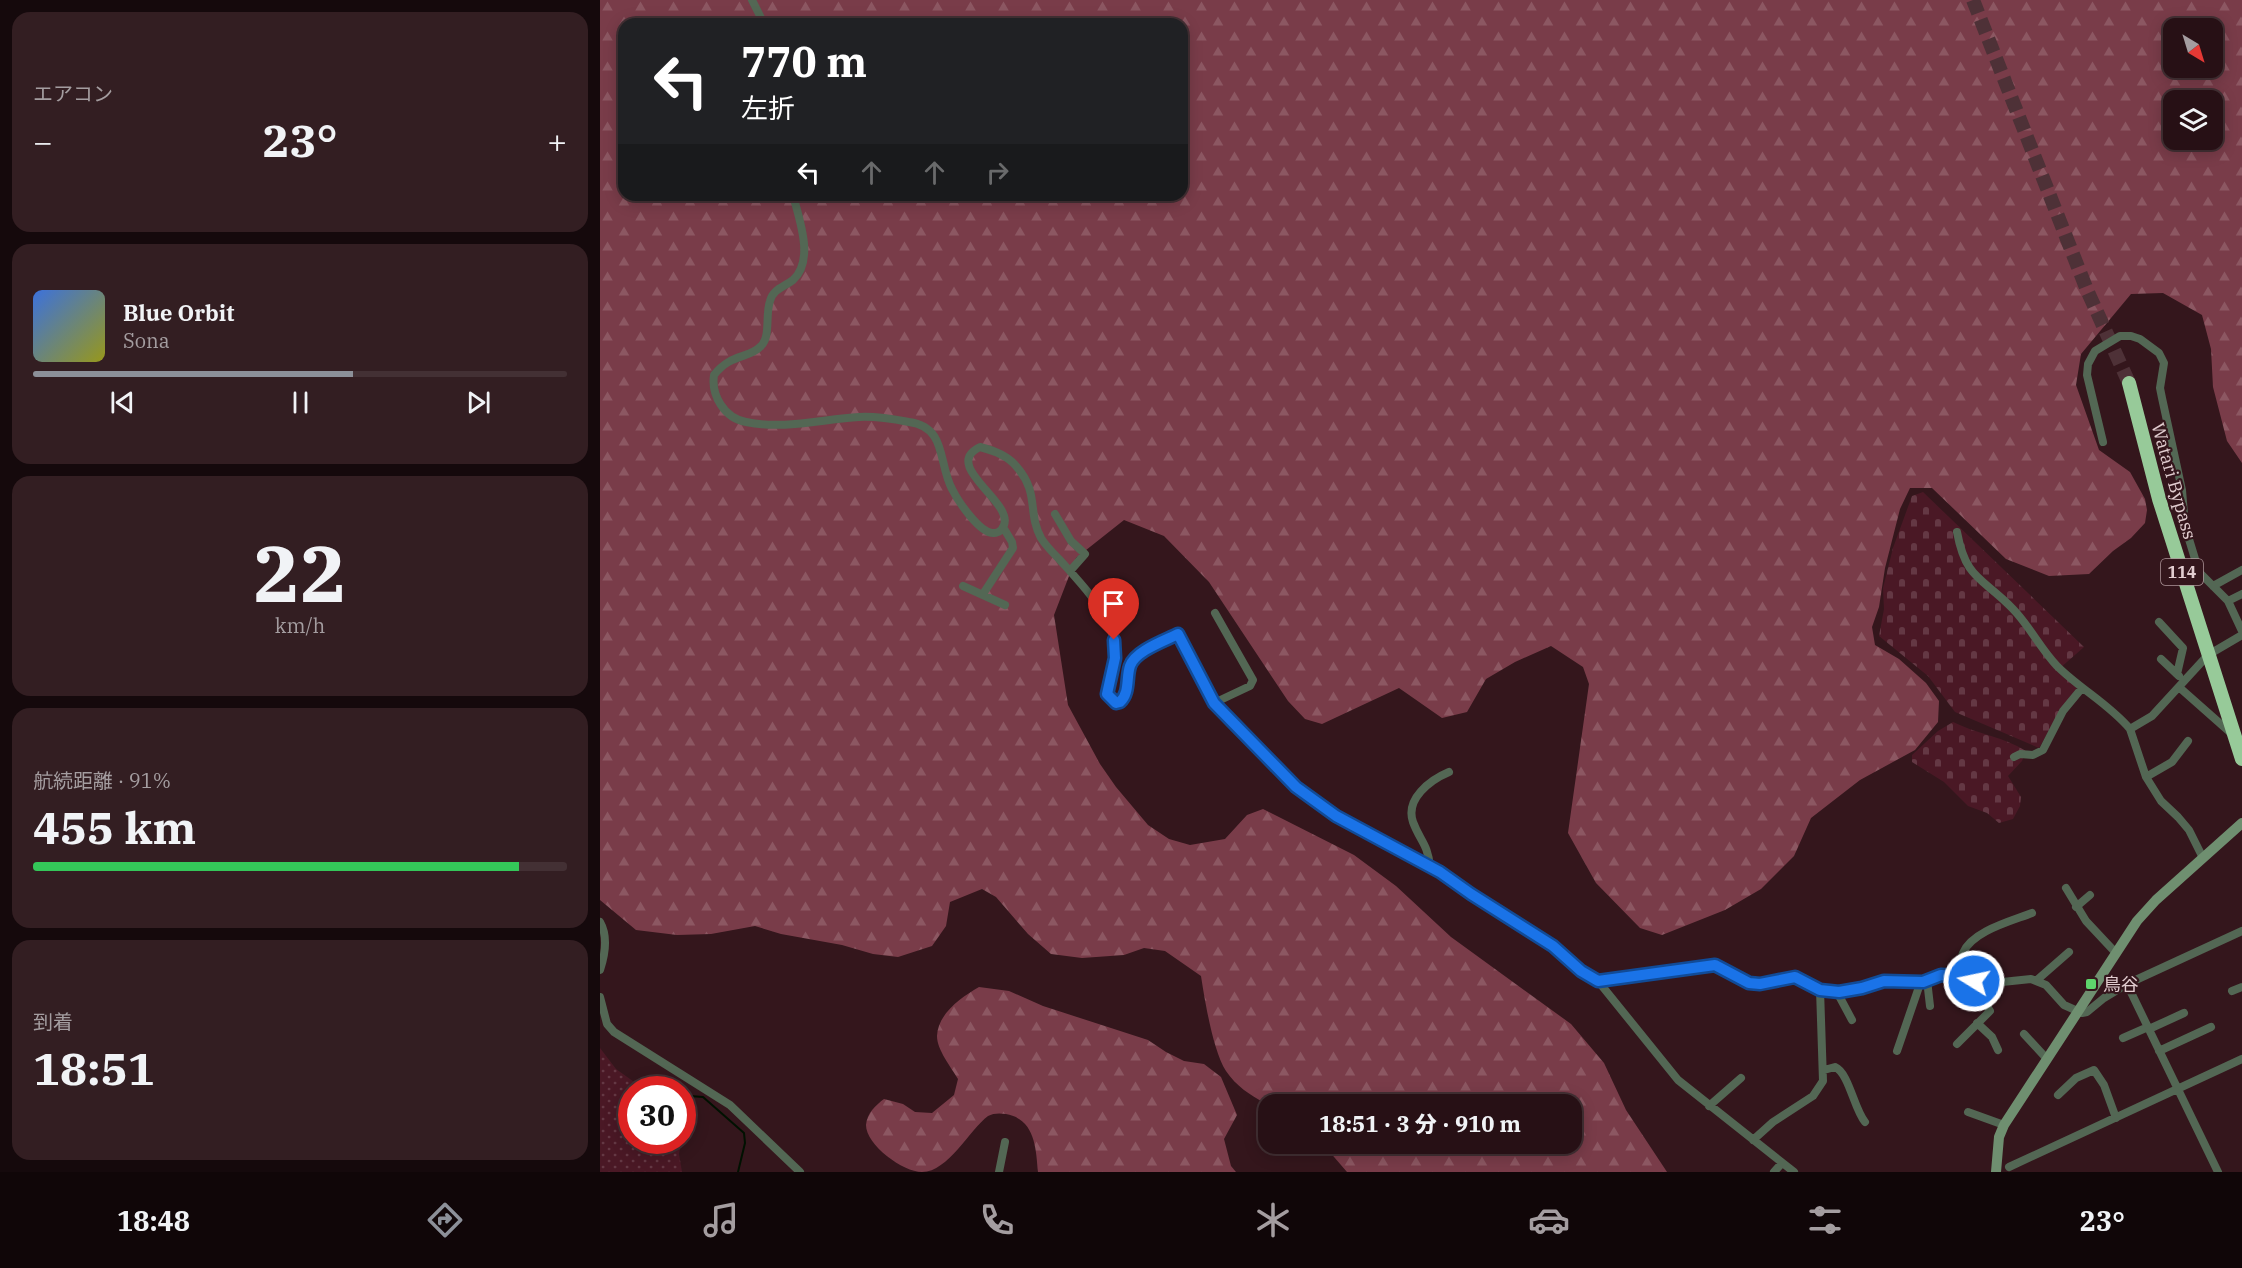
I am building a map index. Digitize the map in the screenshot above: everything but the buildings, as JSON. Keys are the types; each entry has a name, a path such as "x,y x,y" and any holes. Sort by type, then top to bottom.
{"highway":[{"name":"Watari Bypass","path":"2129,383 2159,499 2242,759"}],"street":[{"path":"752,0 761,18"},
{"path":"794,201 803,237 803,260 798,273 774,292 767,313 765,340 761,347 727,361 714,375 712,386 716,399 730,415 744,422 785,423 862,417 921,423 932,433 939,444 951,488 979,526 993,533 1004,528"},
{"path":"2103,442 2087,375 2088,364 2095,351 2108,342 2120,336 2131,336 2153,347 2164,363 2160,388 2182,490 2185,526 2199,572 2228,601 2242,633 2208,655 2152,716 2130,729"},
{"path":"983,594 1013,548 1004,528 1003,511 969,467 968,458 974,450 980,447 1009,459 1029,482 1038,531 1043,541 1104,614 1114,640 1115,658 1107,694 1111,700 1116,703 1124,699 1131,664 1135,658 1154,645 1178,634 1214,703 1309,799 1430,867 1553,946 1581,971 1598,981 1678,1080 1794,1172"},
{"path":"1055,514 1071,541 1085,554 1070,571"},
{"path":"1957,532 1970,571 2012,608 2056,665 2082,688 2109,707 2130,729 2146,777 2161,801 2188,830 2203,858"},
{"path":"2213,586 2242,570"},
{"path":"963,586 1005,605"},
{"path":"2228,601 2242,594"},
{"path":"1214,703 1250,686 1253,680 1215,613"},
{"path":"2159,622 2183,648 2177,674"},
{"path":"2161,659 2177,674 2182,684 2233,735"},
{"path":"2014,757 2020,754 2033,755 2043,750 2063,711 2082,688"},
{"path":"2146,777 2172,762 2188,741"},
{"path":"1430,867 1429,852 1415,827 1411,810 1420,792 1449,772"},
{"path":"1996,1172 1999,1137 2004,1125 2115,952 2156,900 2242,823"},
{"path":"2066,888 2086,921 2115,952"},
{"path":"2076,907 2090,895"},
{"path":"1962,977 1961,961 1967,946 1992,928 2032,913"},
{"path":"600,922 604,942 600,970"},
{"path":"1598,981 1715,965 1749,983 1760,984 1795,977 1820,990 1837,992 1862,988 1884,981 1924,981 1941,975 1962,977 1983,984 2031,979 2046,985 2064,1005 2077,1012 2087,1012 2127,984 2242,932"},
{"path":"2037,980 2069,952"},
{"path":"1924,981 1930,1006"},
{"path":"1897,1051 1924,981"},
{"path":"1957,1044 1990,1011 1976,990 1974,981"},
{"path":"2127,984 2218,1172"},
{"path":"2232,991 2242,987"},
{"path":"1753,1140 1773,1122 1813,1096 1823,1081 1820,990"},
{"path":"1837,992 1852,1020"},
{"path":"600,997 607,1024 614,1032 730,1105 800,1172"},
{"path":"2123,1038 2184,1013"},
{"path":"1977,1023 1992,1037 1998,1050"},
{"path":"2159,1051 2211,1027"},
{"path":"2024,1034 2047,1059"},
{"path":"1997,1159 2011,1170 2242,1059"},
{"path":"1824,1070 1835,1067 1843,1072 1859,1115 1865,1122"},
{"path":"2058,1095 2076,1078 2094,1070 2104,1084 2116,1118"},
{"path":"1709,1106 1741,1078"},
{"path":"1968,1112 2004,1125"},
{"path":"999,1172 1005,1142"},
{"path":"1774,1172 1782,1163"}],"green space":[{"path":"600,0 2242,0 2242,463 2227,441 2213,387 2211,349 2202,315 2163,293 2131,294 2081,354 2076,385 2099,450 2130,472 2145,499 2147,510 2145,523 2089,574 2049,576 2006,559 1932,488 1910,488 1900,509 1885,568 1879,607 1872,627 1875,645 1899,659 1926,683 1939,701 1938,722 1915,750 1860,780 1811,818 1794,856 1761,889 1725,910 1662,935 1640,928 1596,883 1568,833 1589,684 1583,667 1551,646 1515,662 1486,679 1467,712 1442,718 1399,688 1322,724 1305,719 1288,701 1209,582 1164,536 1124,520 1076,558 1054,615 1068,705 1100,764 1148,825 1169,839 1190,845 1225,839 1247,815 1263,809 1354,855 1396,886 1451,937 1571,1024 1604,1063 1626,1110 1667,1172 1347,1172 1331,1154 1582,1154 1582,1094 1258,1094 1258,1099 1239,1086 1221,1062 1210,1025 1201,976 1165,951 1144,948 1124,955 1082,958 1051,954 1028,934 996,897 982,889 950,902 946,926 932,946 898,957 873,954 755,926 711,934 677,935 636,930 600,900"},
{"path":"1923,492 2084,647 2059,669 2077,688 2039,748 1955,712 1928,676 1879,636 1884,609 1883,588 1893,548 1912,496"},
{"path":"1953,722 2009,742 2026,751 2022,761 2008,776 2021,797 2020,806 2013,819 1999,823 1987,813 1968,806 1944,782 1912,762 1912,755 1938,731"},
{"path":"979,987 1009,991 1043,1006 1148,1040 1184,1061 1204,1064 1221,1077 1237,1115 1224,1139 1231,1166 1236,1172 1038,1172 1035,1144 1028,1128 1016,1117 1001,1113 988,1116 950,1158 932,1170 914,1171 887,1156 872,1141 868,1133 866,1125 870,1113 884,1099 903,1104 915,1112 932,1113 954,1095 958,1079 939,1047 938,1028 952,1007"},
{"path":"600,1048 616,1069 626,1076 618,1076 618,1154 679,1154 682,1172 600,1172"}],"waterway":[{"path":"696,1096 703,1097 744,1133 745,1143 738,1172"}],"tunnel":[{"path":"1973,0 2087,290 2129,383"}],"place":[{"name":"鳥谷","path":"2091,984"}],"route":[{"path":"1114,640 1115,658 1107,694 1111,700 1116,703 1124,699 1128,673 1135,658 1154,645 1178,634 1214,703 1309,799 1377,840 1440,872 1553,946 1581,971 1598,981 1715,965 1749,983 1760,984 1795,977 1820,990 1839,992 1884,981 1923,982 1941,975 1959,976 1974,981"}]}
